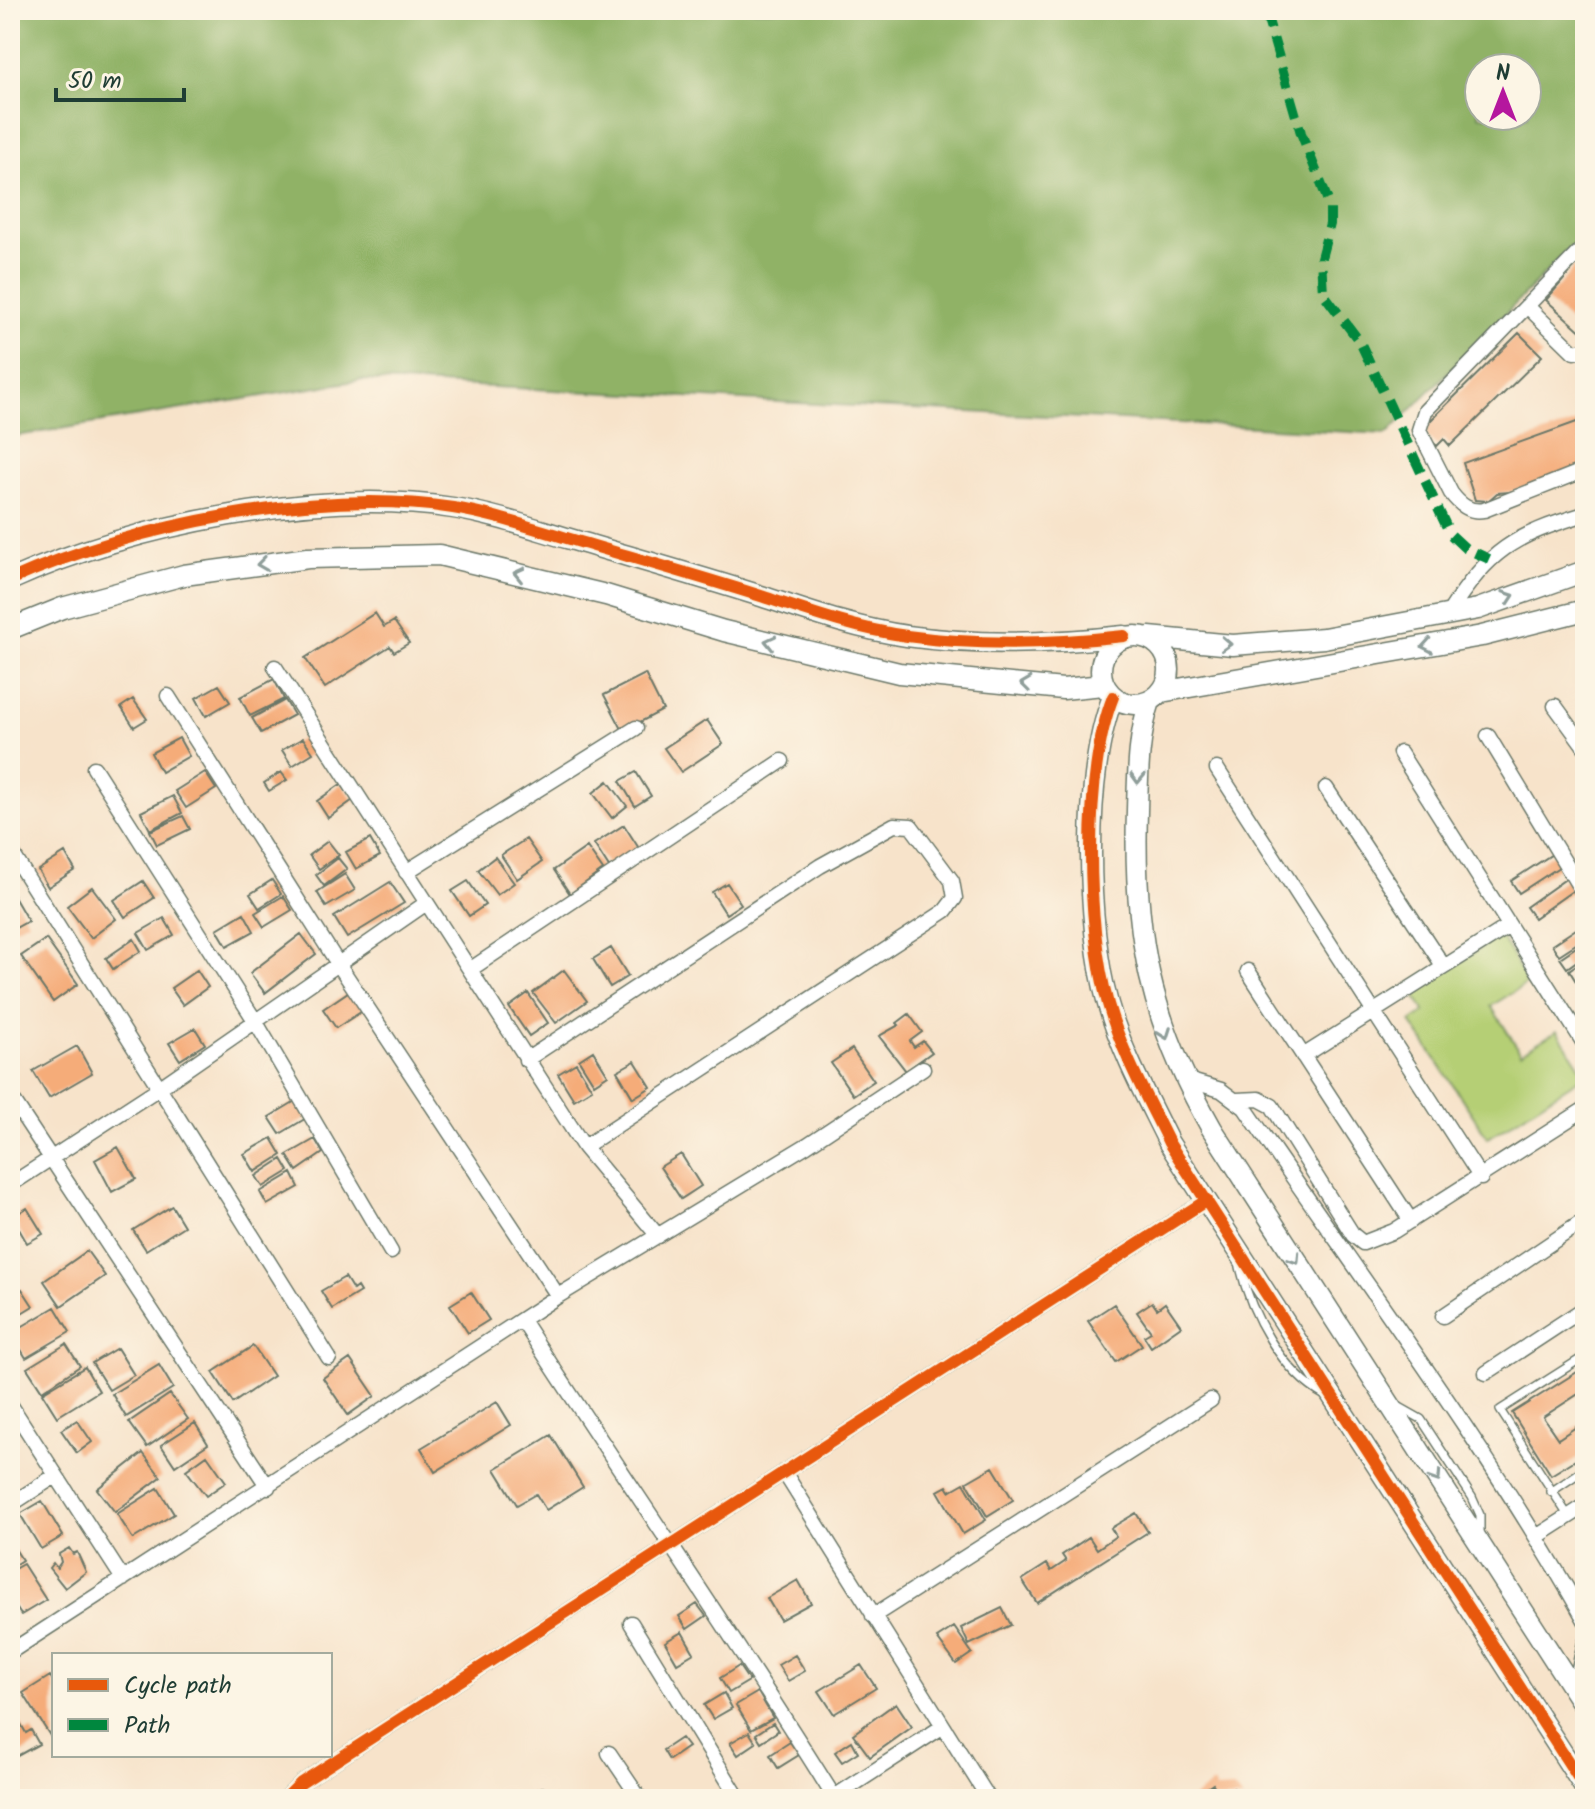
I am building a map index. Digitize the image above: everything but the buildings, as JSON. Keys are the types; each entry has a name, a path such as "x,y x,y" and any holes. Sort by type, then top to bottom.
{"street":[{"path":"1585,246 1425,411 1420,421 1421,437 1451,493 1458,502 1473,511 1484,510 1585,470"},
{"path":"1527,306 1565,346 1574,352 1585,350"},
{"path":"10,580 54,560 177,525 303,507 392,502 454,508 525,526 839,621 906,636 1015,642 1124,636 1233,645 1324,638 1478,609 1585,571"},
{"path":"1448,614 1468,583 1499,550 1520,536 1585,514"},
{"path":"15,630 62,608 184,575 308,558 439,555 606,595 724,631 899,673 1108,691 1128,704 1482,636 1585,610"},
{"path":"1124,636 1103,654 1100,670 1108,691 1095,776 1093,858 1096,929 1108,1003 1138,1080 1169,1143 1585,1788"},
{"path":"1149,637 1161,646 1169,662 1169,678 1143,722 1135,868 1139,925 1154,1003 1183,1079 1212,1129 1580,1699"},
{"path":"275,667 584,1147 658,1236"},
{"path":"168,696 337,962 558,1296"},
{"path":"1555,706 1585,747"},
{"path":"406,872 636,728"},
{"path":"1488,736 1585,896"},
{"path":"1400,753 1585,1045"},
{"path":"471,969 782,761"},
{"path":"94,768 254,1019 391,1252"},
{"path":"1217,769 1481,1178"},
{"path":"1326,788 1444,967"},
{"path":"526,1060 820,866 894,825 911,826 952,881 955,898 945,911 584,1147"},
{"path":"10,850 329,1358"},
{"path":"10,1185 159,1088 254,1019 425,904"},
{"path":"1303,1056 1509,926"},
{"path":"1248,971 1411,1221"},
{"path":"10,1652 558,1296 807,1145 923,1068"},
{"path":"1183,1079 1221,1090 1237,1100 1359,1269 1538,1536 1585,1620"},
{"path":"10,1096 268,1487"},
{"path":"1237,1100 1259,1099 1272,1106 1357,1240 1363,1243 1375,1241 1411,1221 1585,1109"},
{"path":"285,1799 301,1783 1207,1200"},
{"path":"1443,1316 1585,1220"},
{"path":"1486,1373 1585,1308"},
{"path":"522,1320 669,1546 750,1661 833,1798 942,1727"},
{"path":"873,1616 1211,1400"},
{"path":"10,1404 123,1579"},
{"path":"784,1472 989,1799"},
{"path":"10,1505 55,1476"},
{"path":"1538,1536 1585,1506"},
{"path":"631,1623 739,1799"},
{"path":"1580,1699 1585,1643"},
{"path":"609,1753 640,1799"}],"lane":[{"path":"1569,1517 1500,1410 1585,1356"},
{"path":"1551,1492 1585,1469"}],"green space":[{"path":"10,10 1585,10 1585,233 1387,434 361,380 10,437"},
{"path":"1500,935 1528,983 1491,1006 1521,1053 1557,1031 1585,1075 1488,1138 1411,1022 1425,1012 1413,992"}],"marked path":[{"path":"1265,10 1301,133 1330,206 1330,224 1321,258 1323,293 1360,342 1450,534 1465,548 1489,559"}],"cycle path":[{"path":"10,580 112,543 227,516 286,507 401,503 453,508 497,518 888,633 988,643 1124,636"},
{"path":"1113,697 1096,766 1092,807 1092,892 1095,933 1108,1004 1128,1058 1169,1143 1585,1788"},
{"path":"285,1799 301,1783 1207,1200"}]}
